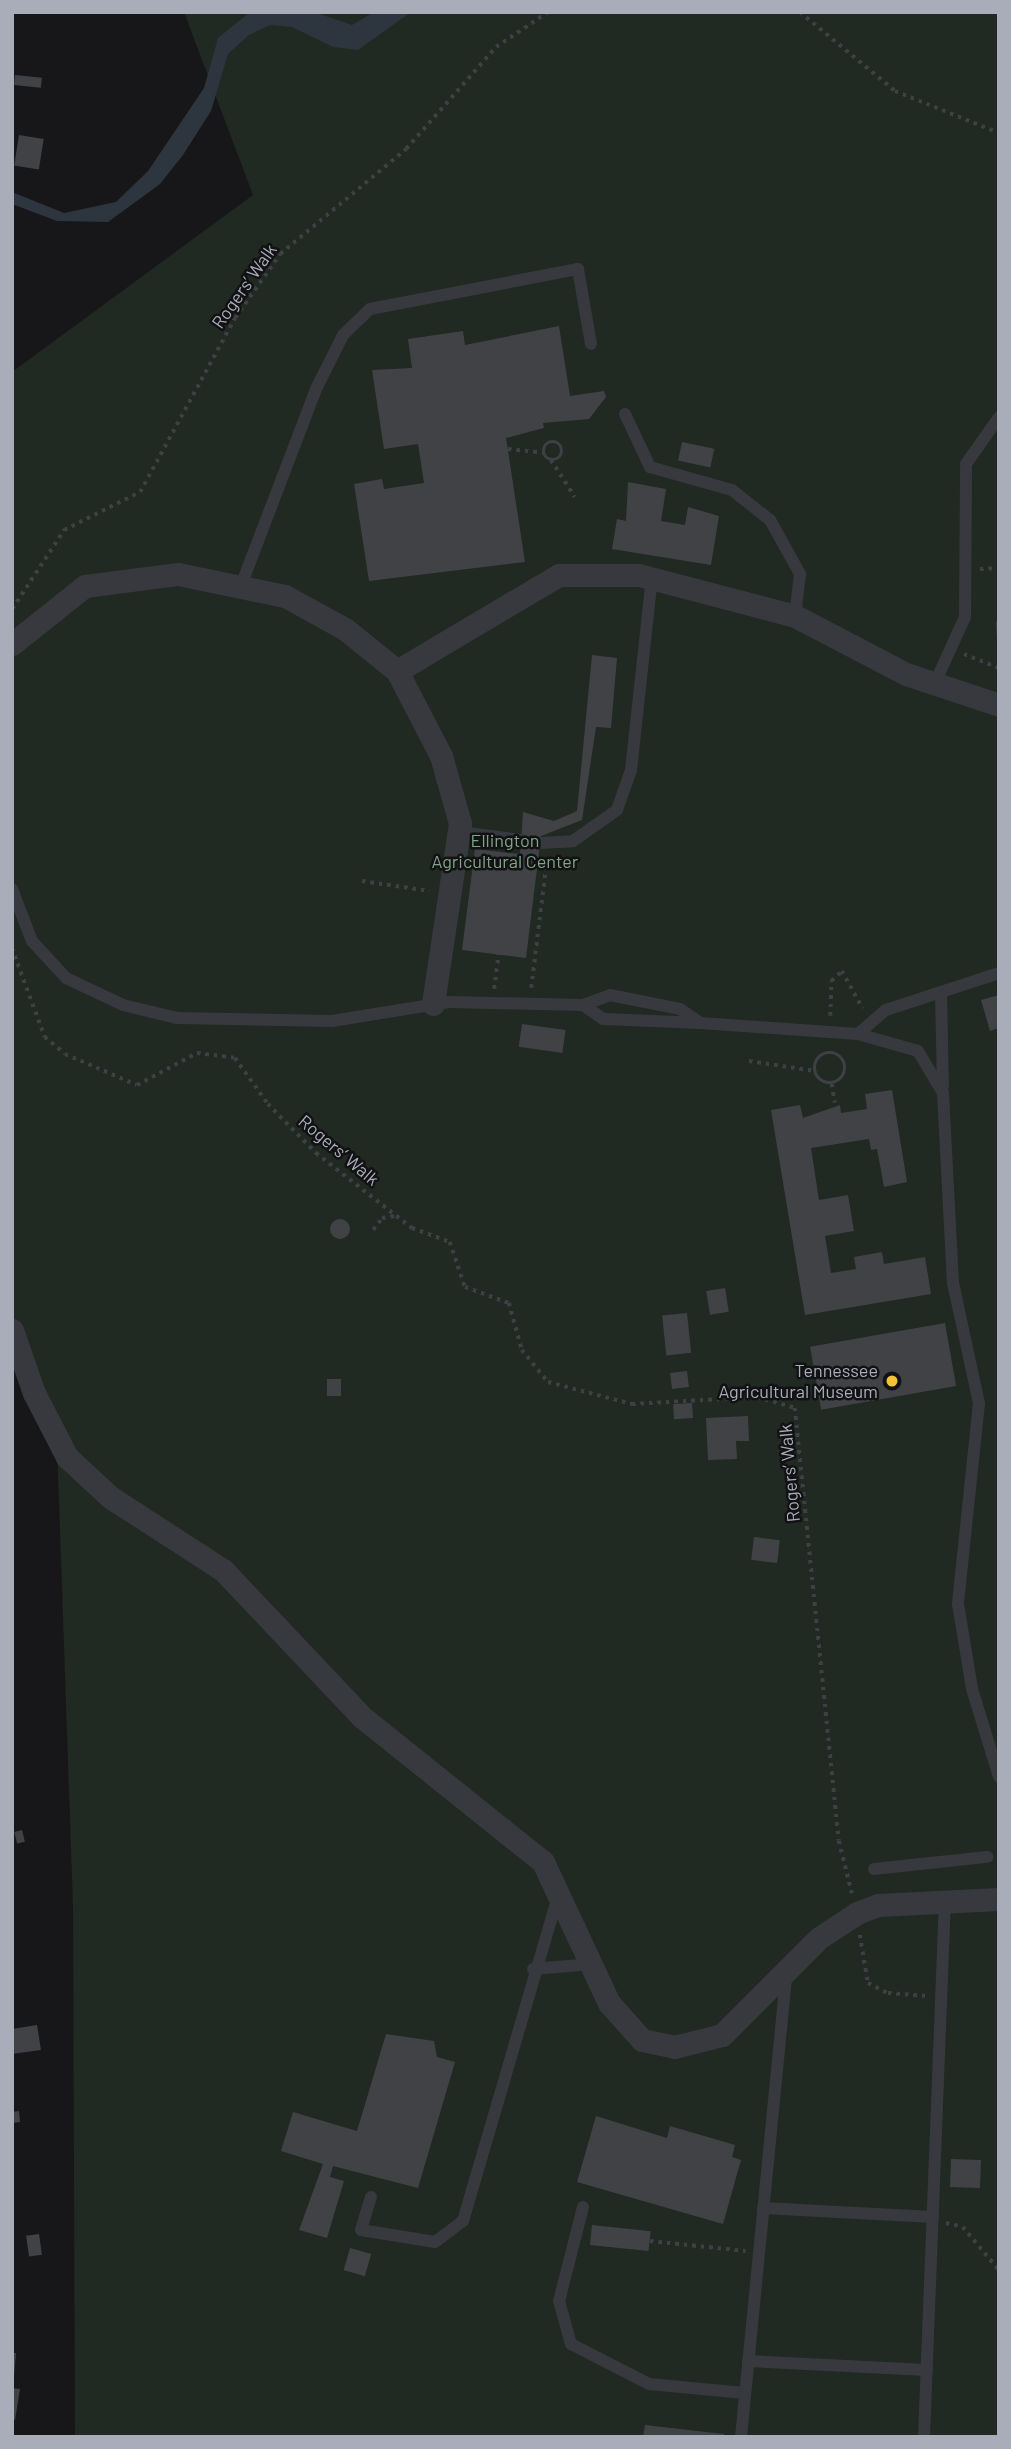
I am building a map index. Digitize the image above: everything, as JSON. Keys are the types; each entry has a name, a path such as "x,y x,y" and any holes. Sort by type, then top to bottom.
{"street":[{"path":"12,644 62,599 97,582 152,574 242,583 320,612 397,671 441,756 460,832 433,1004"},
{"path":"397,671 559,575 652,577 795,616 933,685 999,705"},
{"path":"12,1330 34,1393 67,1457 110,1497 188,1546 252,1596 362,1717 529,1848 560,1890 620,2021 642,2040 667,2047 722,2035 830,1928 857,1913 878,1905 999,1899"}],"lane":[{"path":"242,583 316,389 343,335 370,309 578,269 590,344"},
{"path":"625,414 650,467 732,490 770,520 793,550 800,574 795,616"},
{"path":"933,685 968,599 967,464 999,418"},
{"path":"544,844 592,833 617,810 631,770 652,577"},
{"path":"460,832 522,840"},
{"path":"12,889 26,929 47,961 123,1006 177,1018 293,1023 433,1004 492,1001 583,1005 610,995 680,1009 701,1023"},
{"path":"858,1034 869,1021 999,973"},
{"path":"940,993 953,1283 980,1418 958,1604 972,1689 999,1777"},
{"path":"583,1005 603,1019 701,1023 830,1036 858,1034 918,1051 943,1093"},
{"path":"874,1869 987,1857"},
{"path":"371,2197 361,2230 420,2243 456,2231 533,1969 560,1890"},
{"path":"924,2437 945,1901"},
{"path":"533,1969 592,1964"},
{"path":"741,2437 787,1971"},
{"path":"583,2207 559,2301 571,2344 649,2384 745,2393"},
{"path":"763,2208 933,2217"},
{"path":"748,2361 927,2370"}],"path":[{"name":"Rogers’ Walk","path":"12,609 64,530 140,492 235,318 279,254 406,149 496,47 548,12"},
{"path":"800,12 895,91 999,132"},
{"path":"544,453 548,443 560,445 560,456 551,460"},
{"path":"508,449 544,453 575,497"},
{"path":"949,648 999,668"},
{"path":"529,1003 544,844"},
{"path":"362,881 452,894"},
{"name":"Rogers’ Walk","path":"12,948 45,1037 65,1054 136,1085 186,1056 230,1054 284,1122 397,1216 450,1242 461,1281 472,1293 509,1303 522,1350 548,1382 632,1404 766,1398 797,1411 839,1841 857,1913 868,1983 888,1993 941,1997"},
{"path":"492,1001 498,954"},
{"path":"829,1053 831,981 842,971 869,1021"},
{"path":"815,1071 817,1059 829,1053"},
{"path":"829,1053 845,1066 832,1084"},
{"path":"749,1061 815,1071 832,1084 835,1103"},
{"path":"373,1230 382,1218 397,1216"},
{"path":"650,2241 759,2252"}],"green space":[{"name":"Ellington Agricultural Center","path":"184,12 999,12 999,2437 75,2437 73,1906 57,1443 12,1330 12,372 253,195"}],"shaded area":[{"path":"250,12 314,12 352,25 374,12 411,12 358,50 333,47 292,27 270,25 249,35 228,54 211,111 183,155 160,184 108,222 57,221 12,204 12,192 64,213 116,202 148,171 204,88 218,38"}],"building":[{"path":"15,75 42,78 41,88 14,85"},
{"path":"19,135 44,139 39,170 14,166"},
{"path":"559,326 570,396 604,391 606,397 589,419 543,423 544,428 506,438 525,562 369,581 354,484 382,479 384,489 424,483 418,444 384,449 372,370 412,368 408,339 463,331 465,345"},
{"path":"682,442 714,449 710,467 678,461"},
{"path":"628,482 666,489 661,521 685,525 688,507 719,516 711,565 612,549 617,519 626,521"},
{"path":"996,622 999,622 999,640 997,640"},
{"path":"592,655 617,658 611,728 596,727 582,820 541,836 526,958 462,950 475,849 520,854 523,812 554,821 577,811"},
{"path":"999,995 999,1028 990,1031 981,1000"},
{"path":"522,1024 566,1030 562,1053 519,1047"},
{"path":"892,1090 907,1182 884,1187 877,1149 871,1150 869,1139 811,1148 819,1200 848,1195 854,1231 825,1236 831,1273 856,1269 854,1257 882,1252 884,1264 925,1257 931,1294 805,1315 771,1110 800,1105 803,1118 840,1105 841,1113 867,1109 865,1094"},
{"path":"340,1219 347,1222 350,1229 347,1236 340,1239 333,1236 330,1229 333,1222"},
{"path":"725,1288 729,1312 710,1315 706,1291"},
{"path":"687,1313 691,1353 666,1355 662,1316"},
{"path":"945,1323 956,1386 821,1410 810,1347"},
{"path":"687,1371 689,1387 672,1389 670,1373"},
{"path":"327,1379 341,1379 341,1396 327,1396"},
{"path":"692,1403 693,1418 674,1419 673,1404"},
{"path":"748,1416 749,1441 736,1441 737,1459 708,1460 706,1418"},
{"path":"754,1537 780,1540 777,1563 751,1560"},
{"path":"22,1830 25,1842 17,1844 14,1832"},
{"path":"37,2025 41,2050 12,2054 12,2029"},
{"path":"386,2034 434,2041 437,2057 455,2062 418,2188 333,2166 330,2177 344,2181 327,2238 299,2230 323,2164 281,2151 293,2112 357,2131"},
{"path":"19,2111 20,2122 12,2123 12,2112"},
{"path":"596,2116 667,2138 670,2126 735,2145 732,2157 741,2160 723,2224 577,2182"},
{"path":"951,2159 981,2160 980,2188 950,2187"},
{"path":"592,2225 651,2231 649,2251 590,2245"},
{"path":"39,2234 42,2255 29,2257 26,2236"},
{"path":"350,2248 371,2254 365,2276 344,2270"},
{"path":"12,2353 16,2353 14,2377 12,2377"},
{"path":"12,2388 20,2389 15,2420 12,2420"},
{"path":"645,2425 724,2434 724,2437 643,2437"}],"place":[{"name":"Tennessee Agricultural Museum","path":"892,1381"}]}
